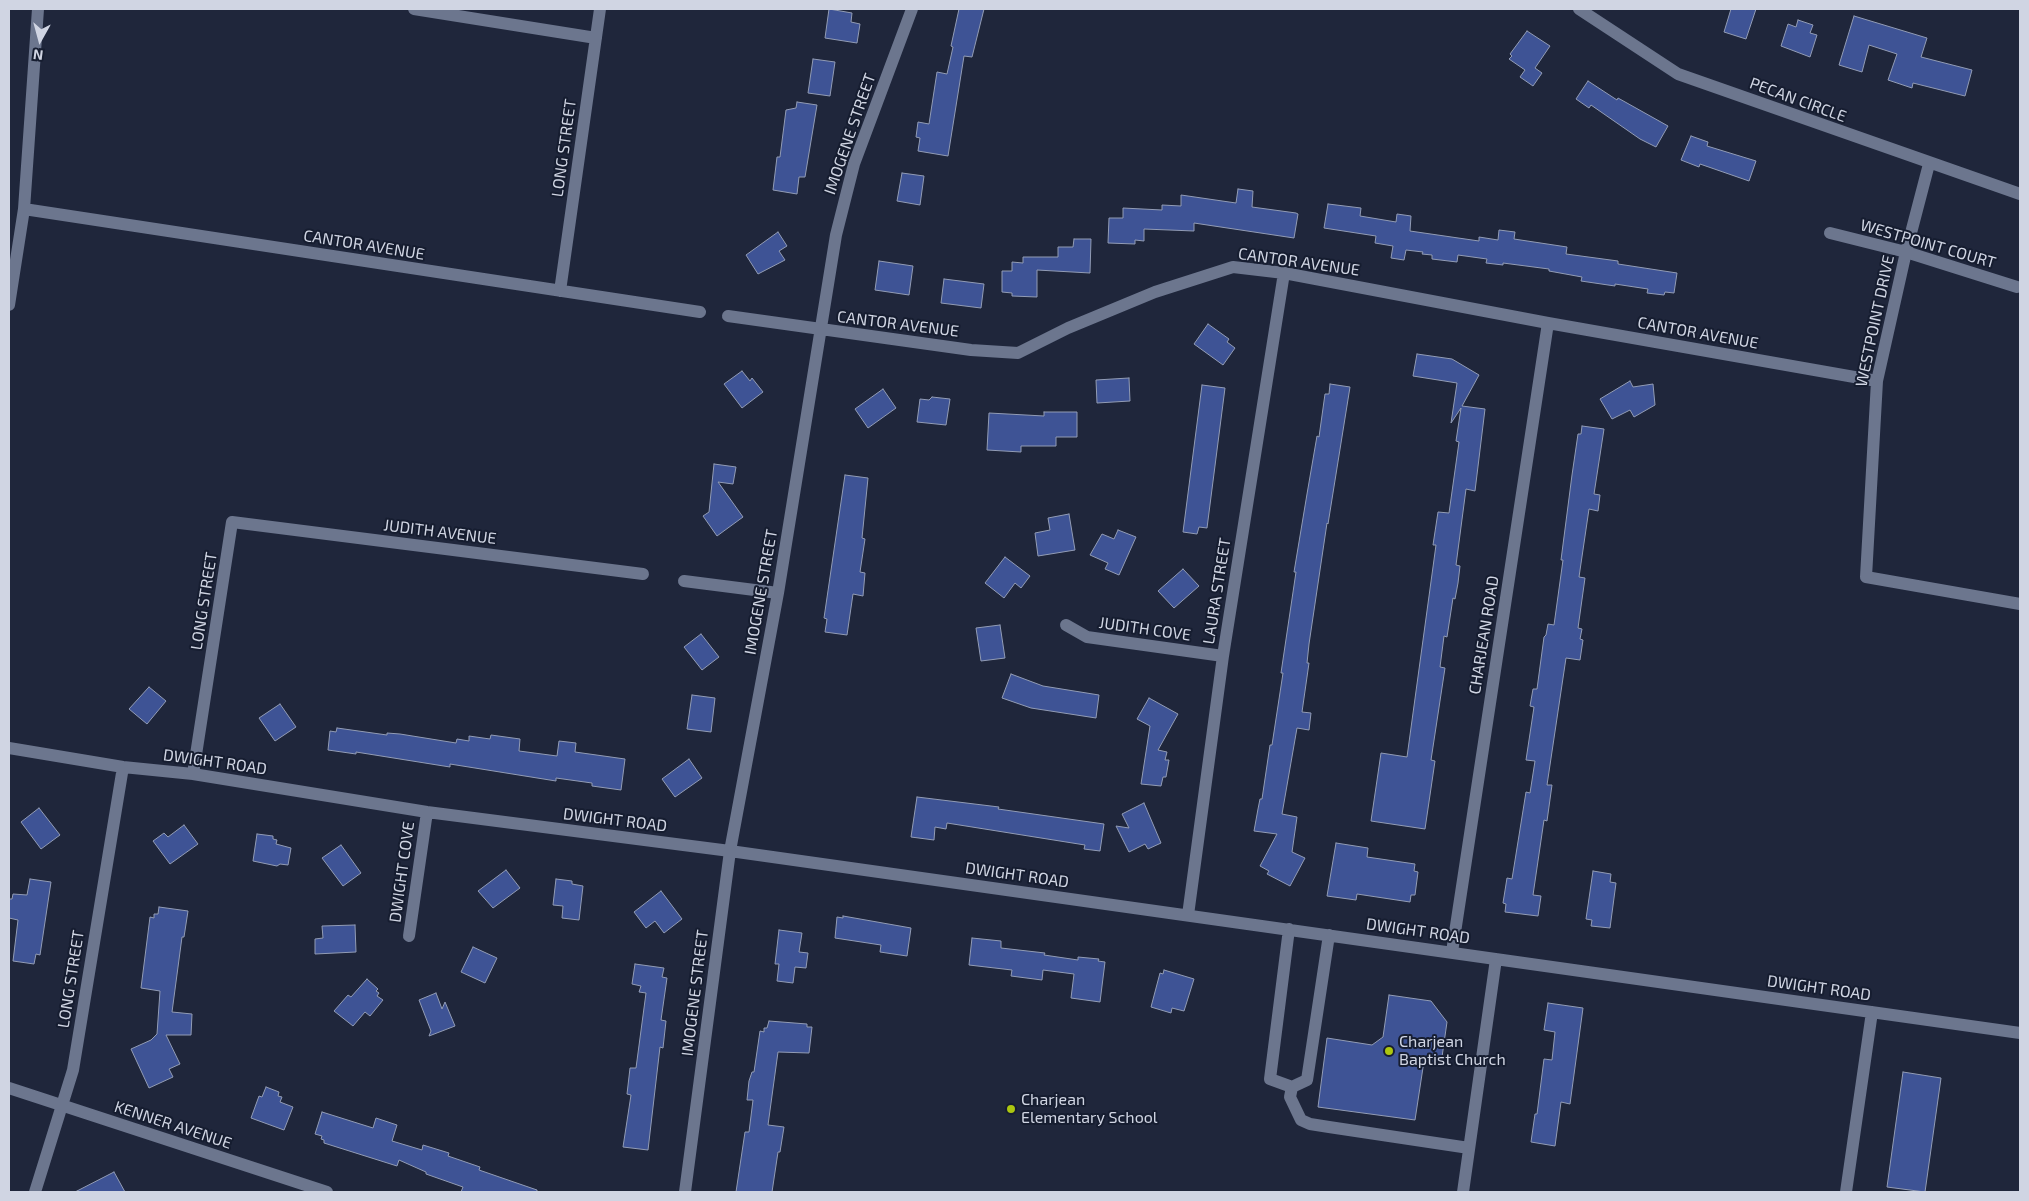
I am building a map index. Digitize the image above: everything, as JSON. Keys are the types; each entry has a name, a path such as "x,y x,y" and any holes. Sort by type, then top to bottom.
{"street":[{"path":"9,305 24,209 38,9"},
{"path":"414,9 596,38"},
{"name":"LONG STREET","path":"560,291 600,9"},
{"name":"IMOGENE STREET","path":"686,1192 730,851 778,593 819,330 836,235 854,164 912,9"},
{"name":"PECAN CIRCLE","path":"1579,9 1678,74 1928,164 2020,194"},
{"name":"WESTPOINT DRIVE","path":"1928,164 1877,381 1866,577 2020,604"},
{"name":"CANTOR AVENUE","path":"24,209 700,312"},
{"name":"WESTPOINT COURT","path":"1830,233 1906,252 2017,287"},
{"name":"CANTOR AVENUE","path":"728,316 971,350 1018,353 1068,328 1155,292 1233,267 1284,273 1548,323 1877,381"},
{"name":"LAURA STREET","path":"1188,915 1223,656 1284,273"},
{"name":"CHARJEAN ROAD","path":"1452,952 1548,323"},
{"name":"LONG STREET","path":"193,774 232,522"},
{"name":"JUDITH AVENUE","path":"232,522 643,574"},
{"path":"684,581 778,593"},
{"name":"JUDITH COVE","path":"1066,625 1087,636 1223,656"},
{"name":"DWIGHT ROAD","path":"9,748 123,767 193,774 427,812 730,851 2020,1033"},
{"name":"LONG STREET","path":"35,1192 73,1070 123,767"},
{"name":"DWIGHT COVE","path":"409,936 427,812"},
{"path":"1289,929 1270,1079 1292,1087 1307,1080 1329,935"},
{"path":"1464,1192 1496,959"},
{"path":"1846,1192 1872,1012"},
{"path":"1292,1087 1290,1097 1294,1108 1301,1120 1310,1124 1470,1148"},
{"name":"KENNER AVENUE","path":"9,1088 327,1192"}],"building":[{"path":"829,9 852,13 851,22 860,24 857,43 825,38"},
{"path":"959,9 984,9 972,57 964,56 948,156 918,151 920,138 916,137 918,122 929,124 937,72 947,74"},
{"path":"1731,9 1756,9 1746,39 1724,32"},
{"path":"1854,16 1927,38 1921,57 1972,70 1965,96 1913,83 1912,88 1888,80 1897,54 1869,45 1862,72 1839,65"},
{"path":"1798,20 1813,25 1810,33 1817,35 1810,57 1781,46 1788,24 1796,27"},
{"path":"1527,31 1550,46 1535,68 1542,73 1533,86 1520,77 1525,70 1509,59 1512,56 1510,54"},
{"path":"813,59 835,62 830,96 808,93"},
{"path":"1588,81 1617,100 1618,98 1668,126 1656,147 1640,139 1591,105 1589,108 1576,99"},
{"path":"797,102 817,105 805,177 799,177 797,194 773,190 777,157 780,157 786,110 796,108"},
{"path":"1691,136 1708,142 1707,146 1756,161 1749,181 1700,164 1699,167 1681,160"},
{"path":"902,173 924,176 920,205 897,201"},
{"path":"1238,189 1253,191 1252,207 1298,214 1294,238 1194,223 1194,231 1144,229 1144,241 1135,240 1135,244 1108,243 1109,218 1123,218 1123,208 1162,210 1162,205 1181,206 1181,195 1236,203"},
{"path":"1328,204 1361,208 1360,216 1396,222 1397,214 1411,216 1410,231 1479,241 1479,237 1498,240 1499,230 1515,232 1514,239 1567,247 1566,254 1618,261 1618,264 1677,273 1674,293 1665,292 1664,295 1647,293 1648,289 1581,281 1582,277 1549,271 1549,269 1503,263 1503,265 1486,263 1487,259 1458,255 1457,262 1432,259 1432,255 1406,250 1404,260 1391,258 1393,246 1375,243 1376,236 1324,228"},
{"path":"778,232 787,246 779,251 785,260 758,274 746,255"},
{"path":"1074,239 1091,239 1090,273 1037,270 1037,297 1012,296 1012,293 1002,292 1002,271 1012,271 1012,262 1023,263 1023,257 1058,257 1058,247 1073,247"},
{"path":"879,261 913,266 909,295 875,290"},
{"path":"944,279 984,284 981,308 941,303"},
{"path":"1208,324 1229,339 1227,342 1235,348 1223,365 1194,344"},
{"path":"1417,354 1452,359 1479,375 1462,406 1485,409 1475,491 1466,489 1456,565 1460,566 1458,583 1455,599 1453,598 1447,637 1444,636 1440,667 1445,668 1431,760 1435,761 1425,829 1371,821 1381,753 1407,757 1436,545 1433,545 1438,512 1449,513 1459,442 1456,441 1461,408 1451,423 1457,383 1413,376"},
{"path":"742,371 750,381 752,378 763,392 742,408 724,384"},
{"path":"1129,378 1130,401 1097,403 1096,380"},
{"path":"1630,381 1633,387 1653,384 1655,405 1634,417 1630,410 1612,419 1600,399"},
{"path":"1330,384 1350,387 1309,644 1307,663 1309,663 1302,712 1311,713 1309,730 1297,728 1282,814 1297,817 1292,852 1305,858 1290,886 1267,874 1269,871 1260,866 1277,834 1254,831 1260,799 1262,799 1270,745 1272,745 1296,572 1294,572 1307,494 1317,436 1319,437 1325,394 1329,394"},
{"path":"1202,385 1225,388 1207,528 1199,527 1197,534 1183,532"},
{"path":"883,389 896,408 868,428 855,409"},
{"path":"932,397 950,399 946,425 917,422 920,399 929,400"},
{"path":"1044,412 1077,412 1077,437 1056,437 1056,446 1021,446 1021,452 987,450 989,413 1044,416"},
{"path":"1582,426 1604,429 1594,494 1600,495 1598,511 1589,509 1579,577 1585,578 1578,628 1582,629 1580,639 1583,640 1580,660 1566,658 1547,785 1552,785 1547,821 1544,820 1533,895 1541,896 1538,916 1505,912 1506,904 1503,903 1507,878 1512,879 1526,792 1530,793 1535,761 1526,760 1534,707 1530,706 1533,689 1537,689 1544,637 1548,624 1554,625 1572,475 1578,434 1581,434"},
{"path":"714,464 736,467 733,484 718,482 743,517 717,536 703,516 709,512"},
{"path":"845,475 868,478 862,538 865,539 860,572 865,573 863,596 853,594 847,635 825,632 827,619 824,618"},
{"path":"1069,514 1075,550 1038,556 1035,533 1050,530 1048,518"},
{"path":"1118,530 1136,537 1119,575 1105,569 1108,563 1090,555 1102,534 1114,539"},
{"path":"1005,557 1030,576 1021,588 1015,583 1004,598 985,583"},
{"path":"1183,569 1199,586 1174,608 1158,591"},
{"path":"1000,625 1005,658 981,661 976,628"},
{"path":"701,634 719,657 702,670 684,647"},
{"path":"1011,674 1043,686 1099,695 1096,718 1031,708 1002,698"},
{"path":"149,687 166,701 147,724 129,709"},
{"path":"692,695 715,698 711,732 687,729"},
{"path":"1149,698 1178,714 1158,750 1167,752 1165,760 1169,760 1166,777 1163,777 1161,786 1141,784 1150,726 1137,719"},
{"path":"280,704 296,727 275,741 259,718"},
{"path":"337,728 387,735 387,733 400,734 456,743 457,739 469,741 469,736 490,739 491,735 520,739 519,751 557,756 559,741 576,743 575,752 625,759 621,790 592,786 592,783 556,778 556,781 450,764 450,767 356,752 356,754 328,750 330,731 336,732"},
{"path":"689,759 702,778 675,797 662,779"},
{"path":"917,797 999,807 998,809 1104,824 1100,851 1084,849 1085,845 947,823 946,829 935,827 934,840 911,837"},
{"path":"1144,803 1161,843 1148,849 1145,844 1129,852 1116,826 1129,828 1122,814"},
{"path":"39,808 60,835 41,849 21,822"},
{"path":"184,825 198,844 170,864 153,841 164,833 168,837"},
{"path":"257,834 273,836 273,839 277,840 276,844 291,848 288,865 280,864 277,866 253,861"},
{"path":"1336,843 1368,848 1367,857 1415,864 1414,871 1418,872 1415,895 1411,895 1410,902 1357,894 1356,900 1327,896"},
{"path":"341,845 361,873 343,886 322,858"},
{"path":"506,870 520,888 493,908 478,891"},
{"path":"1593,871 1611,874 1610,882 1616,883 1610,928 1591,926 1592,920 1586,919"},
{"path":"30,879 51,882 40,955 36,954 34,964 13,961 18,920 9,918 9,899 12,899 13,894 27,895"},
{"path":"556,879 572,881 572,884 583,886 579,920 562,918 563,906 553,905"},
{"path":"661,891 682,919 664,933 655,921 646,928 634,912"},
{"path":"159,907 188,911 184,937 182,937 172,1012 192,1014 191,1035 166,1035 180,1064 169,1069 173,1077 149,1088 131,1049 151,1040 157,1034 160,991 141,988 150,917 154,918 154,914 158,914"},
{"path":"843,916 911,928 907,956 880,952 881,945 835,938 837,917 843,918"},
{"path":"355,925 356,952 315,954 315,939 323,938 322,926"},
{"path":"779,930 802,933 799,952 808,953 806,968 795,967 793,983 777,981 779,964 775,964"},
{"path":"972,938 1001,941 1001,948 1045,953 1044,955 1078,960 1078,957 1099,959 1098,961 1105,962 1100,1002 1071,998 1074,974 1043,970 1042,980 1011,976 1012,970 969,965"},
{"path":"473,947 497,958 485,983 461,972"},
{"path":"635,964 664,968 662,977 667,978 661,1020 666,1021 663,1048 660,1047 648,1150 623,1147 631,1095 627,1094 630,1068 636,1068 646,993 639,992 641,986 632,984"},
{"path":"1164,970 1194,979 1184,1011 1172,1008 1171,1013 1151,1007 1160,973 1163,974"},
{"path":"367,979 378,989 376,991 379,993 377,996 383,1000 370,1016 365,1012 353,1026 334,1011 348,995 351,997"},
{"path":"436,993 442,1009 445,1002 455,1026 429,1036 431,1031 419,1000"},
{"path":"1389,995 1431,1001 1447,1022 1441,1064 1424,1061 1415,1120 1318,1107 1327,1038 1372,1045 1383,1037"},
{"path":"1548,1003 1583,1008 1570,1104 1561,1102 1555,1146 1531,1142 1535,1114 1537,1114 1544,1059 1552,1060 1555,1032 1544,1030"},
{"path":"769,1021 807,1024 807,1027 812,1027 809,1053 778,1052 768,1125 784,1127 772,1192 736,1192 745,1132 749,1132 753,1100 747,1100 749,1081 752,1072 754,1072 760,1031 764,1032 764,1028 767,1028"},
{"path":"1903,1072 1941,1078 1925,1192 1887,1187"},
{"path":"266,1087 279,1092 278,1096 282,1097 280,1102 293,1107 284,1130 251,1118 259,1096 262,1097"},
{"path":"322,1112 373,1128 376,1118 397,1125 392,1141 422,1150 423,1145 449,1153 448,1156 480,1167 479,1170 537,1190 537,1192 461,1192 463,1187 426,1174 426,1172 399,1160 397,1166 324,1143 324,1140 321,1139 322,1136 315,1134"},
{"path":"114,1172 125,1192 75,1192"}],"place":[{"name":"Charjean Baptist Church","path":"1389,1051"},
{"name":"Charjean Elementary School","path":"1011,1109"}]}
